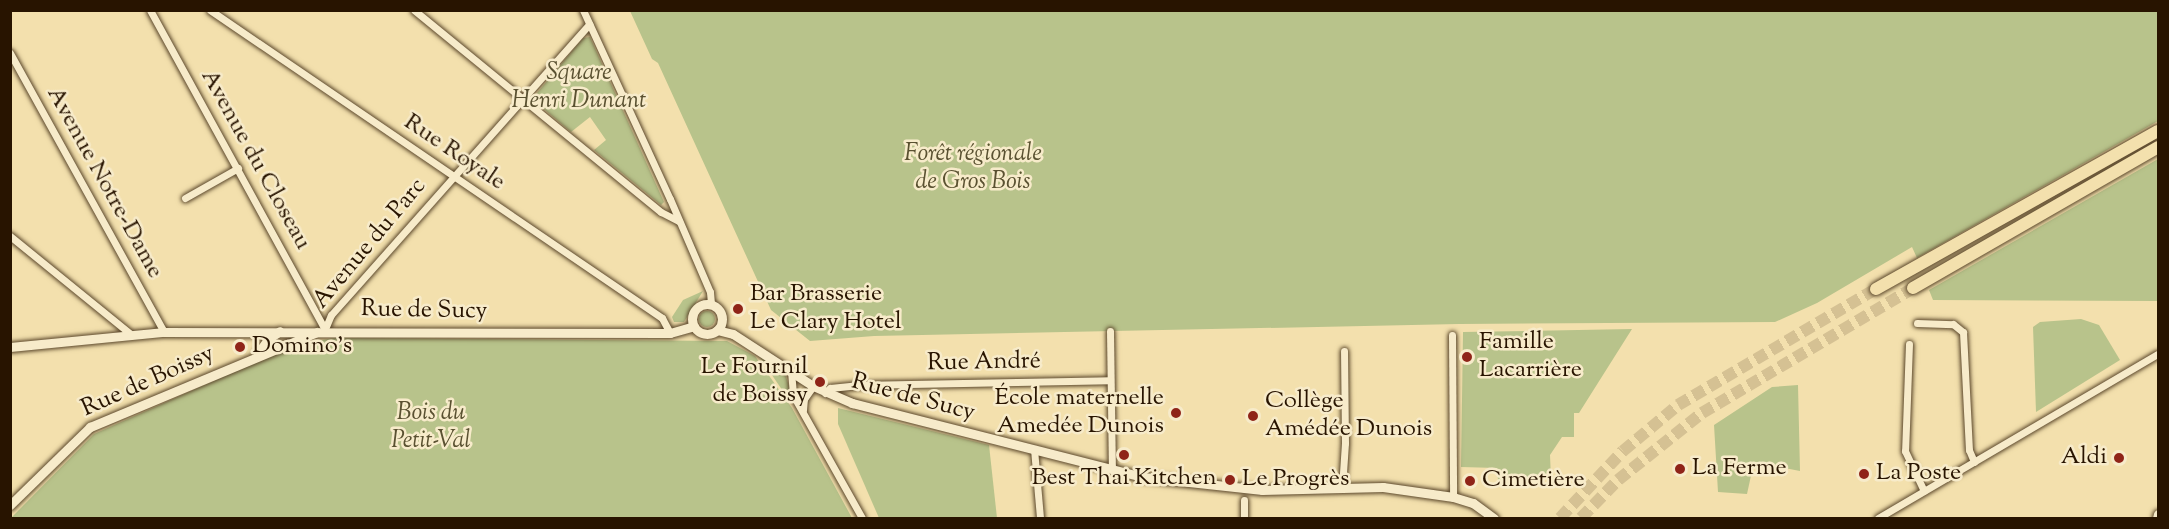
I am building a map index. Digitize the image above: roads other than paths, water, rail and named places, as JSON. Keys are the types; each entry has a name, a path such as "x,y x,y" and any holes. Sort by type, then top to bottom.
{"highway":[{"path":"1876,289 2158,131"},
{"path":"1913,288 2158,147"}],"main road":[{"path":"711,304 719,309 720,326 706,334 694,326 694,311 701,305 711,304"},
{"name":"Rue de Sucy","path":"10,347 164,332 325,329 670,333 694,326"},
{"name":"Rue de Sucy","path":"720,326 825,393 881,412 1112,469 1205,485 1275,490 1383,487 1453,497 1473,503 1494,519"},
{"path":"257,354 268,339 285,329"},
{"name":"Rue de Boissy","path":"10,505 90,427 257,354 325,329"},
{"path":"255,331 281,344"},
{"path":"2157,519 2158,514"}],"street":[{"name":"Avenue du Closeau","path":"150,10 325,329"},
{"name":"Rue Royale","path":"210,10 662,318 670,333"},
{"path":"414,10 661,212 679,220"},
{"path":"583,10 679,220 710,292 711,304"},
{"name":"Avenue du Parc","path":"325,329 331,315 589,24"},
{"name":"Avenue Notre-Dame","path":"10,53 164,332"},
{"path":"185,198 237,168"},
{"path":"10,236 132,335"},
{"path":"1917,323 1953,324 1963,332 1969,450 1974,462"},
{"path":"1110,331 1112,469"},
{"path":"1452,335 1453,497"},
{"path":"1909,344 1905,451 1924,491"},
{"path":"1342,488 1345,443 1344,351"},
{"path":"1878,519 2158,354"},
{"path":"790,371 794,395 862,519"},
{"name":"Rue André","path":"825,393 830,388 857,386 1110,380"},
{"path":"803,410 804,399 813,386"},
{"path":"1034,449 1040,519"},
{"path":"1244,500 1244,519"}],"tunnel":[{"path":"1581,518 1618,480 1702,413 1913,288"},
{"path":"1560,518 1623,451 1678,405 1876,289"}],"place":[{"name":"Bar Brasserie Le Clary Hotel","path":"738,309"},
{"name":"Domino's","path":"240,347"},
{"name":"Famille Lacarrière","path":"1467,357"},
{"name":"Le Fournil de Boissy","path":"820,382"},
{"name":"École maternelle Amedée Dunois","path":"1176,413"},
{"name":"Collège Amédée Dunois","path":"1253,416"},
{"name":"Best Thai Kitchen","path":"1124,455"},
{"name":"Aldi","path":"2119,458"},
{"name":"La Ferme","path":"1680,469"},
{"name":"La Poste","path":"1864,474"},
{"name":"Le Progrès","path":"1230,480"},
{"name":"Cimetière","path":"1470,481"}],"park label":[{"name":"Square Henri Dunant","path":"579,88"},
{"name":"Forêt régionale de Gros Bois","path":"973,169"},
{"name":"Bois du Petit-Val","path":"431,428"}]}
